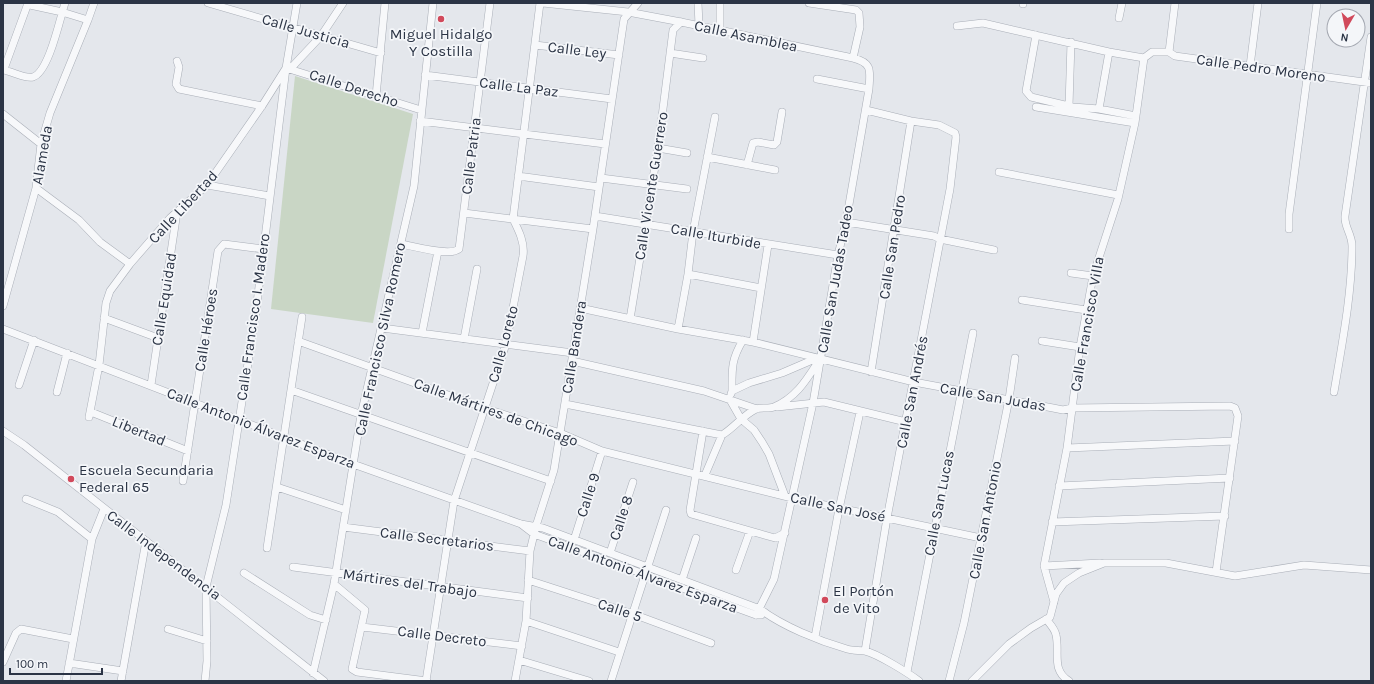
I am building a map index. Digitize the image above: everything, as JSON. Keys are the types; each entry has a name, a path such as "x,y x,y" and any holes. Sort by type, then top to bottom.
{"street":[{"path":"65,3 62,12 51,51 39,73 32,77 27,77 3,69 27,6 30,5 62,12 88,20"},
{"name":"Alameda","path":"3,306 36,188 40,144 50,113 94,3"},
{"name":"Calle Justicia","path":"208,3 381,53"},
{"name":"Calle Libertad","path":"90,414 99,365 104,318 110,291 130,264 177,212 208,185 289,68 297,3"},
{"path":"289,68 321,36 343,3"},
{"path":"376,96 385,3"},
{"name":"Calle Francisco Silva Romero","path":"314,673 334,584 361,415 414,186 433,3"},
{"name":"Calle Patria","path":"400,244 438,251 455,251 459,249 490,3"},
{"name":"Calle Loreto","path":"427,681 454,501 506,344 524,248 513,219 540,3"},
{"name":"Calle Asamblea","path":"543,3 630,9 681,22 864,61"},
{"path":"630,9 638,3"},
{"path":"698,3 699,25"},
{"path":"720,3 720,30"},
{"path":"809,3 856,10 859,13 860,26 853,58"},
{"path":"1119,18 1122,3"},
{"path":"1169,52 1175,3"},
{"path":"1250,66 1258,3"},
{"path":"1289,229 1289,214 1317,3"},
{"name":"Calle Bandera","path":"515,681 526,621 530,551 536,526 551,482 573,357 624,19 630,9"},
{"name":"Calle Vicente Guerrero","path":"630,319 658,148 673,30 681,22"},
{"path":"957,26 982,23 1071,42 1109,52 1144,58"},
{"path":"1036,35 1027,86 1028,95 1044,102 1099,110 1136,120"},
{"path":"1334,392 1350,286 1352,244 1346,228 1345,216 1368,83 1371,37"},
{"path":"1069,106 1071,42"},
{"name":"Calle Ley","path":"535,45 619,55"},
{"path":"1099,110 1109,52"},
{"name":"Calle Pedro Moreno","path":"1144,58 1152,52 1169,52 1175,56 1368,83"},
{"path":"670,53 703,58"},
{"name":"Calle Francisco Villa","path":"1054,602 1044,566 1067,448 1086,310 1093,276 1118,195 1136,120 1144,58"},
{"path":"176,61 179,67 176,84 179,88 262,106"},
{"name":"Calle San Judas Tadeo","path":"758,612 774,579 780,548 785,533 788,497 821,367 819,358 838,255 846,222 869,89 870,73 868,65 864,61"},
{"name":"Calle Derecho","path":"289,68 421,110"},
{"name":"Calle Francisco I. Madero","path":"205,681 207,661 206,587 226,505 256,311 270,196 289,68"},
{"name":"Calle La Paz","path":"425,76 612,99"},
{"path":"817,79 869,89"},
{"path":"1036,106 1136,120"},
{"path":"866,110 912,121"},
{"path":"748,165 753,143 774,145 777,142 782,112"},
{"path":"3,114 40,144"},
{"path":"678,329 688,274 693,232 715,117"},
{"path":"420,121 605,144"},
{"name":"Calle San Andrés","path":"865,651 887,518 914,382 955,156 955,133 939,125 912,121"},
{"name":"Calle San Pedro","path":"871,372 912,121"},
{"path":"658,148 687,153"},
{"path":"708,157 775,170"},
{"path":"999,172 1118,195"},
{"path":"518,176 599,187"},
{"path":"601,178 687,189"},
{"path":"208,185 270,196"},
{"path":"36,188 79,220 100,242 130,264"},
{"name":"Calle Equidad","path":"150,385 177,212"},
{"path":"464,213 593,229"},
{"name":"Calle Iturbide","path":"595,216 768,245 838,255"},
{"path":"846,222 934,236 940,239 994,250"},
{"name":"Calle Héroes","path":"183,481 219,248 227,244 263,249"},
{"path":"753,342 768,245"},
{"path":"422,333 438,251"},
{"path":"464,339 476,269"},
{"path":"1071,273 1093,276"},
{"path":"688,274 761,288"},
{"path":"1022,300 1086,310"},
{"name":"Calle San Judas","path":"580,308 678,329 753,342 914,382 1063,410 1072,408 1230,406 1235,408 1238,416 1235,441"},
{"path":"268,548 302,316"},
{"path":"104,318 158,338"},
{"path":"382,328 506,344 573,357 729,398 757,409"},
{"name":"Calle Antonio Álvarez Esparza","path":"3,329 353,464 454,501 521,524 536,526 610,553 682,580 758,612"},
{"name":"Calle San Lucas","path":"906,672 973,333"},
{"path":"19,385 34,340"},
{"path":"729,398 732,391 732,365 735,353 743,340"},
{"name":"Calle Mártires de Chicago","path":"298,341 484,408 560,433 602,451 696,473"},
{"path":"1042,341 1080,347"},
{"path":"57,392 67,353"},
{"path":"732,391 748,383 782,374 819,358"},
{"path":"773,407 793,396 799,390 819,358"},
{"name":"Calle San Antonio","path":"949,681 964,623 1009,399 1015,358"},
{"path":"291,390 551,482"},
{"path":"729,398 741,419 754,430 762,442 788,497"},
{"path":"705,475 722,435 730,430 741,419 757,409 824,402 906,422"},
{"path":"565,404 722,435"},
{"path":"815,637 839,509 860,412"},
{"name":"Libertad","path":"90,414 188,451"},
{"name":"Calle Independencia","path":"3,431 24,445 104,510 206,587 323,681"},
{"path":"705,432 696,473 690,510 691,514 775,538 785,533"},
{"path":"1067,448 1235,441 1216,572"},
{"name":"Calle 9","path":"574,540 602,451"},
{"name":"Calle San José","path":"696,473 839,509 981,538"},
{"path":"1059,486 1230,478"},
{"name":"Calle 8","path":"610,553 633,482"},
{"path":"276,487 346,510"},
{"path":"26,499 58,512 92,539"},
{"path":"66,681 92,539 104,510"},
{"path":"611,681 619,652 633,614 646,567 666,510"},
{"path":"1052,522 1225,516"},
{"name":"Calle Antonio Álvarez Esparza","path":"521,524 534,534 644,575 769,616 847,650 865,651"},
{"name":"Calle Secretarios","path":"343,527 530,551"},
{"path":"736,570 750,531"},
{"path":"682,580 696,538"},
{"path":"775,538 780,548"},
{"path":"121,681 146,541"},
{"path":"1044,566 1166,562 1235,576 1304,565 1371,570"},
{"path":"972,681 1009,644 1052,614 1054,602 1059,589 1070,578 1104,563"},
{"name":"Mártires del Trabajo","path":"293,567 528,598"},
{"path":"244,573 310,615 326,620"},
{"name":"Calle 5","path":"528,580 633,614 710,643"},
{"path":"334,584 365,610 352,669 357,672 427,681"},
{"path":"1046,619 1056,633 1058,668 1061,674 1069,681"},
{"path":"526,621 619,652"},
{"name":"Calle Decreto","path":"362,627 434,634 522,646"},
{"path":"3,662 16,633 21,629 73,640"},
{"path":"168,629 207,641"},
{"path":"865,651 906,672 919,681"},
{"path":"519,660 589,681"},
{"path":"69,662 123,672"}],"green space":[{"path":"295,76 413,114 373,323 271,309"}],"place":[{"name":"Miguel Hidalgo Y Costilla","path":"441,19"},
{"name":"Escuela Secundaria Federal 65","path":"71,479"},
{"name":"El Portón de Vito","path":"825,600"}]}
